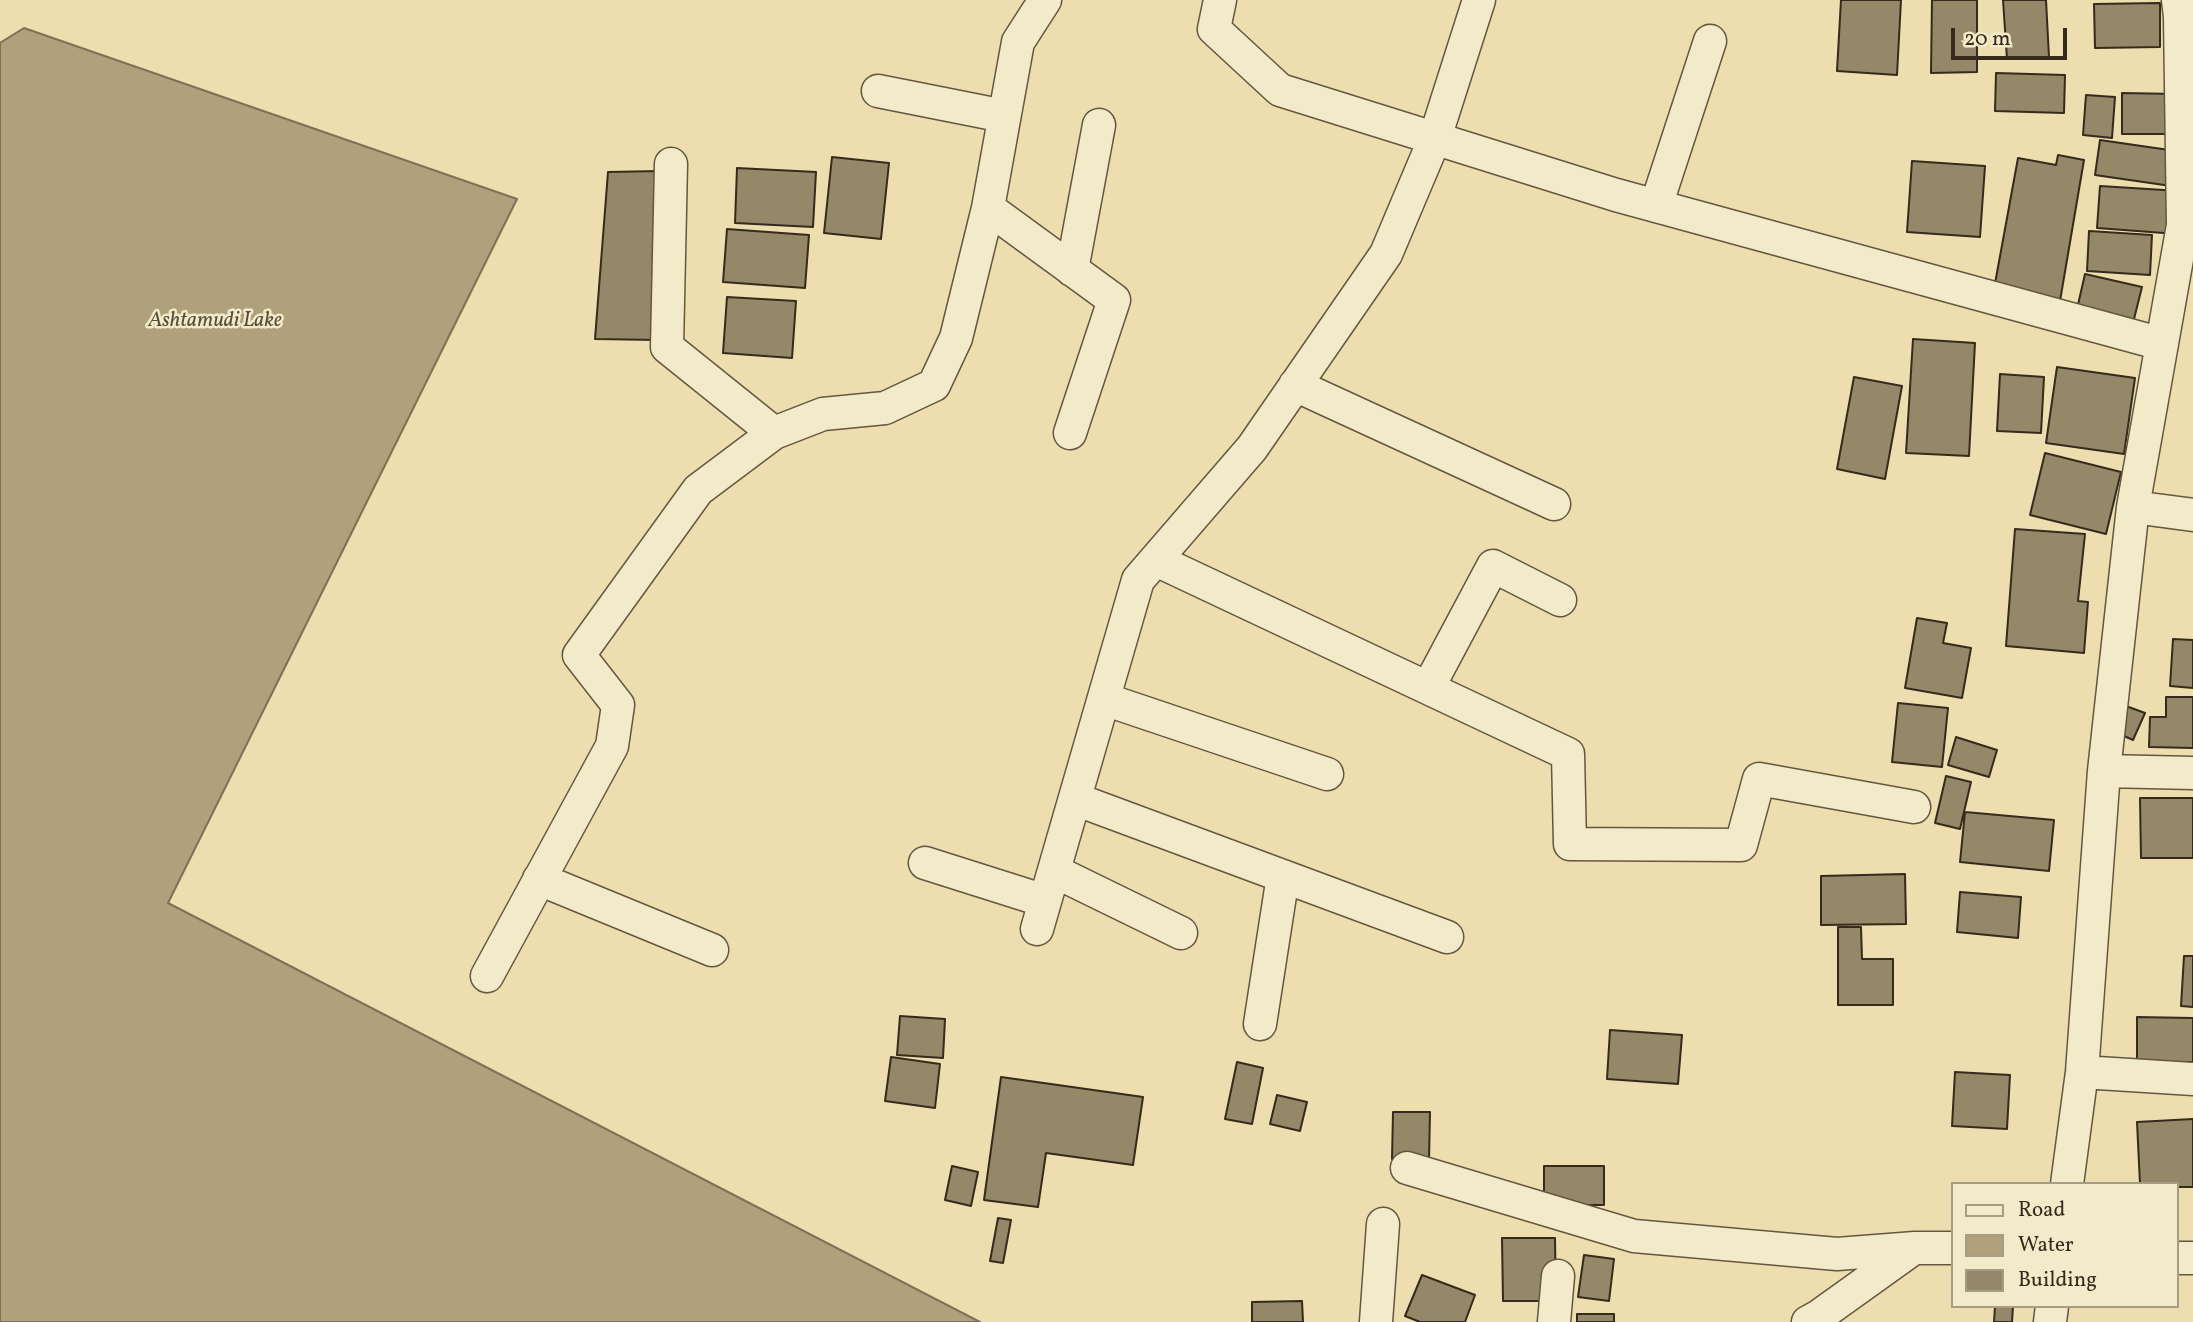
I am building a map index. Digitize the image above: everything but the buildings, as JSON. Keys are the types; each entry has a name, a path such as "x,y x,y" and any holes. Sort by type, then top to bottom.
{"street":[{"path":"487,976 612,746 618,705 579,655 698,490 774,433 823,414 885,408 934,385 956,338 988,208 1018,42 1045,0"},
{"path":"1220,0 1214,29 1280,90 1656,206 2162,344"},
{"path":"925,863 1041,915 1138,580 1252,448 1386,254 1434,138 1479,0"},
{"path":"2067,1182 2082,1072 2104,771 2133,507 2162,344 2182,293 2178,0"},
{"path":"1656,206 1710,41"},
{"path":"878,92 1004,116"},
{"path":"1072,270 1099,125"},
{"path":"671,164 667,347 774,433"},
{"path":"988,208 1114,300 1070,433"},
{"path":"1295,385 1553,504"},
{"path":"2133,507 2193,515"},
{"path":"1156,559 1568,754 1570,844 1741,845 1759,779 1914,807"},
{"path":"1428,688 1493,566 1560,600"},
{"path":"1104,699 1327,774"},
{"path":"2104,771 2193,773"},
{"path":"1075,799 1447,937"},
{"path":"1054,871 1181,933"},
{"path":"1260,1024 1283,876"},
{"path":"539,879 712,950"},
{"path":"2082,1072 2193,1079"},
{"path":"1408,1168 1634,1237 1837,1254 1952,1248"},
{"path":"1376,1322 1383,1224"},
{"path":"1808,1322 1915,1248"},
{"path":"1555,1322 1558,1276"}],"water":[{"name":"Ashtamudi Lake","path":"24,28 517,199 168,903 980,1322 0,1322 0,43"}]}
